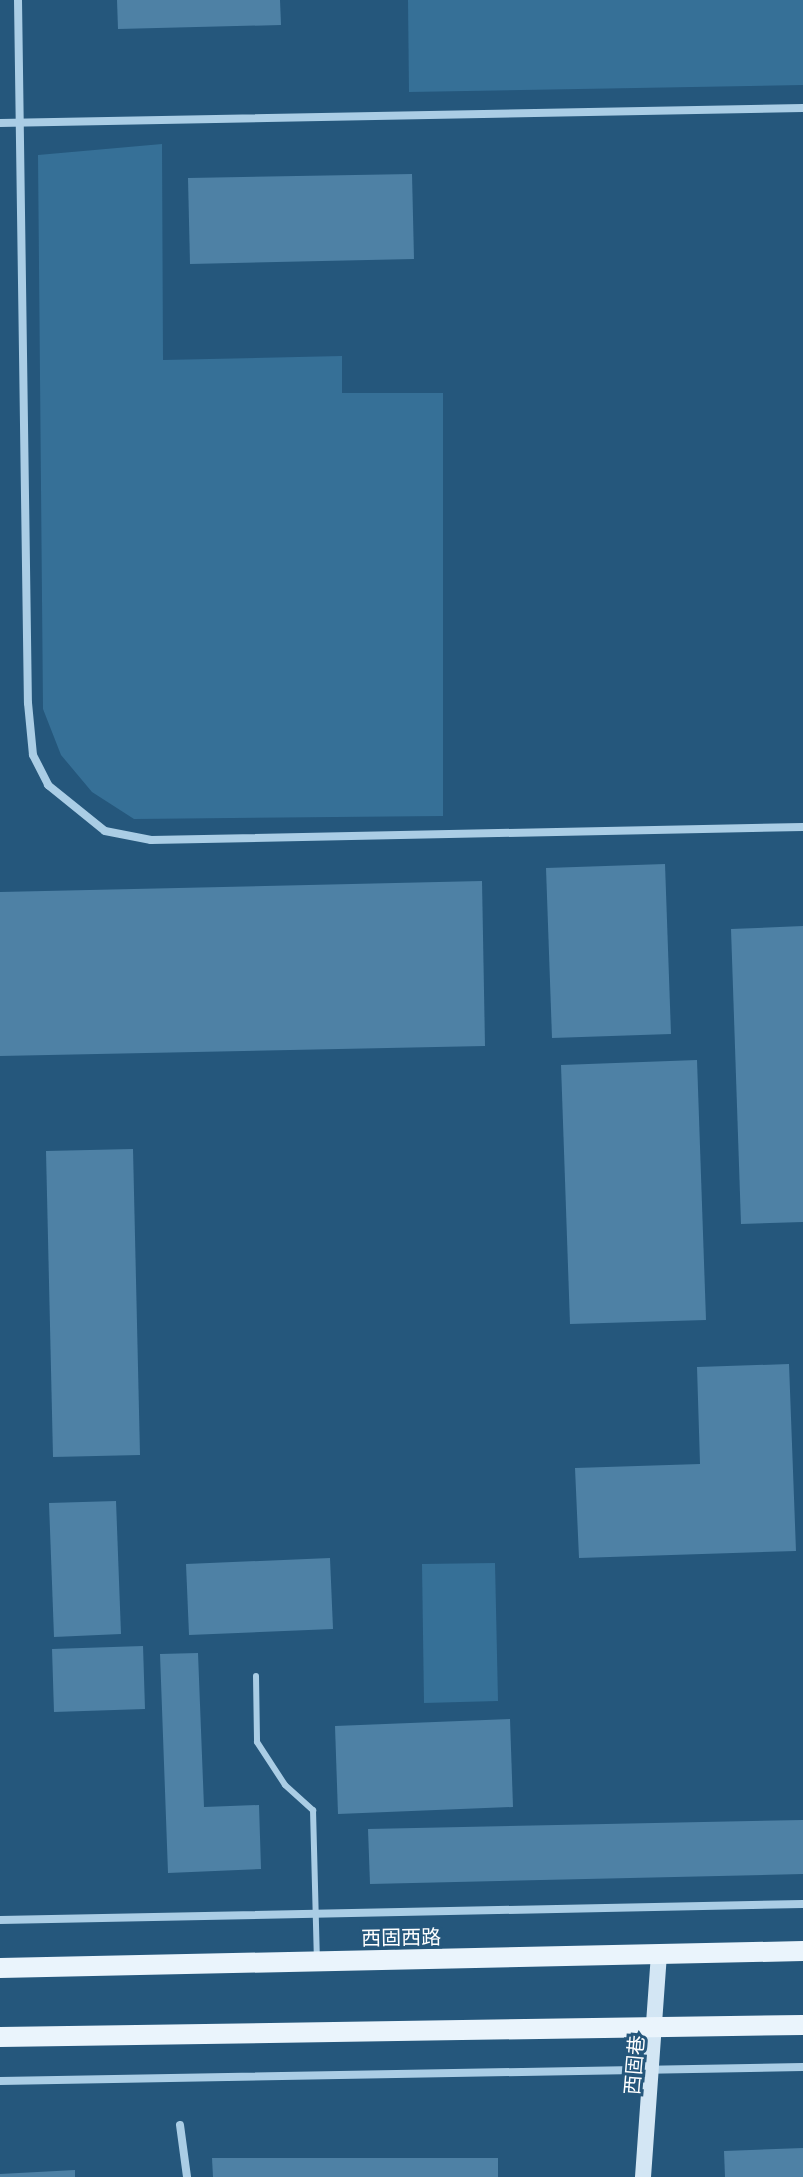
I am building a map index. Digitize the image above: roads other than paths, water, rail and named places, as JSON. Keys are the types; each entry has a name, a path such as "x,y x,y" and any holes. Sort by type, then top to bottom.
{"main road":[{"name":"西固西路","path":"0,1968 803,1951"},
{"path":"0,2037 803,2025"}],"street":[{"path":"18,0 29,716 33,755 48,785 72,808 105,831 151,840 803,827"},
{"path":"0,123 803,108"},
{"path":"0,1920 803,1904"},
{"name":"西固巷","path":"643,2177 658,2025 659,1956"},
{"path":"0,2081 803,2067"},
{"path":"180,2125 187,2177"}],"lane":[{"path":"256,1676 257,1742 285,1785 313,1810 317,1962"}]}
